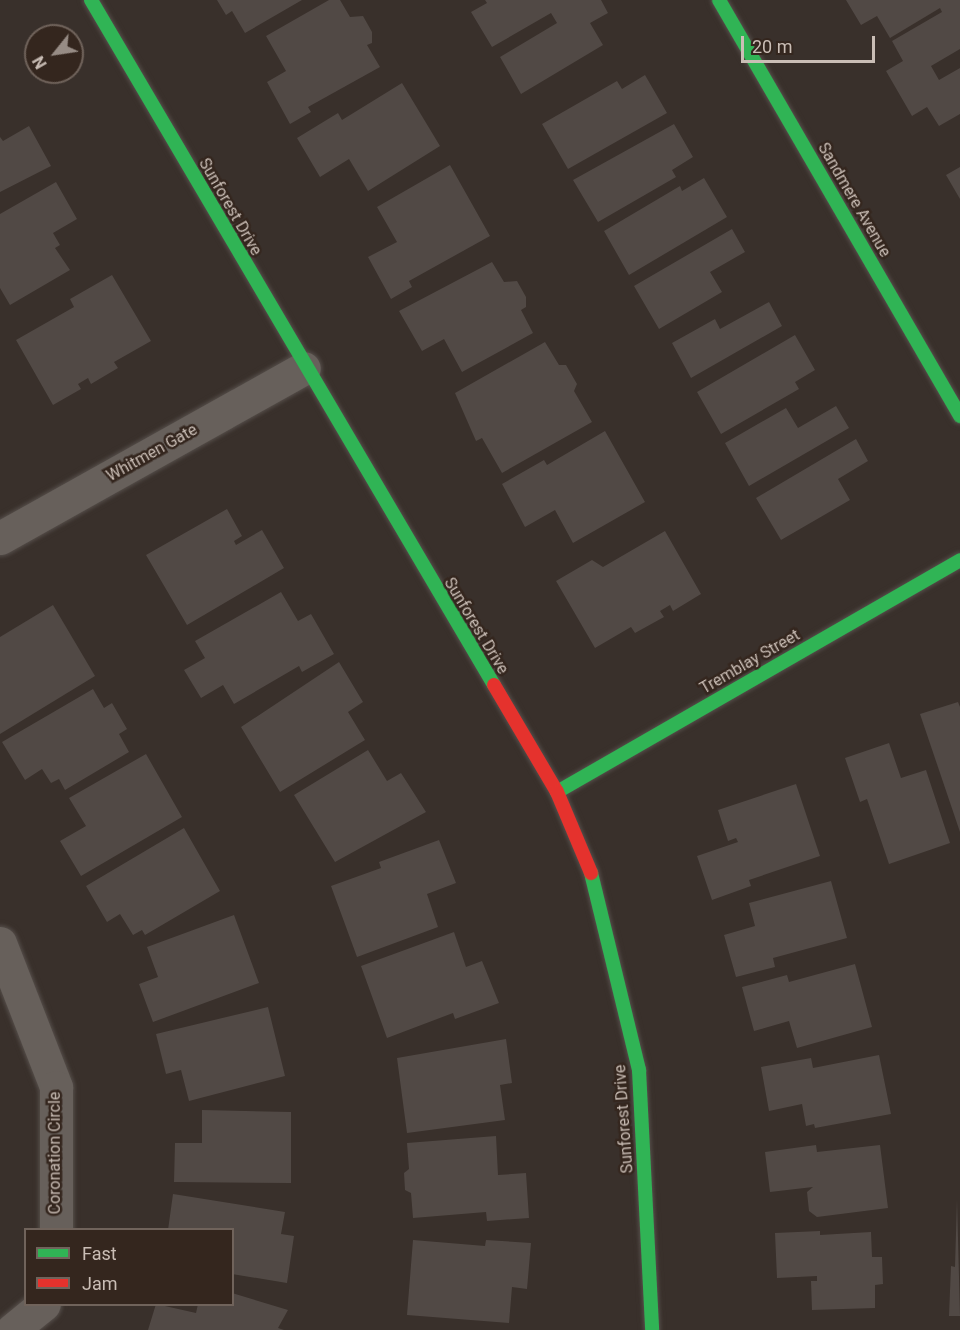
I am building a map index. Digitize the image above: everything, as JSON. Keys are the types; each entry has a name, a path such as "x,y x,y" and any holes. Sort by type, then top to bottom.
{"street":[{"name":"Sunforest Drive","path":"91,0 304,368 557,792 588,863 639,1070 652,1330"},
{"name":"Sandmere Avenue","path":"718,0 960,416"},
{"name":"Whitmen Gate","path":"0,538 304,368"},
{"name":"Tremblay Street","path":"557,792 960,560"},
{"name":"Coronation Circle","path":"0,943 56,1087 56,1228"},
{"path":"12,1330 43,1306"}],"building":[{"path":"217,0 302,0 245,33 232,11 226,15"},
{"path":"329,0 340,0 350,17 363,16 372,32 372,43 367,45 380,67 308,107 311,112 290,124 267,82 286,71 266,36"},
{"path":"485,0 601,0 608,13 590,23 603,45 521,94 500,57 557,23 551,13 492,47 471,12 487,3"},
{"path":"846,0 960,0 960,49 931,66 939,80 960,68 960,114 939,126 927,107 912,116 886,71 903,61 892,41 942,12 940,8 890,38 877,16 861,25"},
{"path":"645,75 667,113 568,169 542,124 617,81 622,89"},
{"path":"402,83 440,146 368,191 349,159 320,177 297,138 338,113 342,120"},
{"path":"674,124 693,157 672,170 676,177 598,222 573,180"},
{"path":"29,126 51,166 0,192 0,137 3,141"},
{"path":"450,165 490,236 409,281 412,287 391,299 368,257 397,242 377,207"},
{"path":"960,167 960,199 946,175"},
{"path":"704,178 727,217 629,275 604,231 680,186 682,191"},
{"path":"56,182 77,219 53,233 60,245 55,248 70,270 10,305 0,288 0,214"},
{"path":"732,229 745,252 710,272 722,292 659,329 634,286"},
{"path":"492,262 504,282 517,281 526,297 526,307 521,310 533,333 462,372 444,339 422,351 399,311"},
{"path":"112,275 151,341 114,362 118,368 91,384 88,378 78,384 81,389 53,405 16,340 74,307 70,299"},
{"path":"769,302 782,326 691,378 672,343 715,319 720,329"},
{"path":"795,335 815,370 795,382 799,389 721,434 697,392"},
{"path":"545,342 559,365 566,365 577,384 574,391 592,422 502,473 482,438 476,441 455,393"},
{"path":"836,406 849,428 749,486 725,443 786,408 798,428"},
{"path":"605,431 645,502 573,543 555,510 525,527 502,484 544,460 547,465"},
{"path":"856,439 868,461 838,479 850,500 781,540 756,498"},
{"path":"227,509 242,536 234,541 236,545 262,530 284,568 187,625 146,555"},
{"path":"665,531 701,594 673,611 670,605 660,611 664,617 635,633 631,627 595,648 556,581 592,560 603,567"},
{"path":"281,592 298,621 311,614 334,654 302,672 299,666 234,704 223,685 201,698 184,670 205,658 195,641"},
{"path":"53,605 95,676 0,734 0,637"},
{"path":"339,662 363,702 348,712 365,740 280,792 241,727"},
{"path":"93,689 104,708 112,703 127,729 119,734 129,752 65,790 59,779 51,783 42,769 25,780 2,742"},
{"path":"958,702 960,707 960,832 920,714"},
{"path":"889,743 901,778 926,770 950,843 889,864 867,799 860,802 845,758"},
{"path":"368,750 387,781 401,773 426,812 335,862 294,795"},
{"path":"146,754 182,817 81,876 60,841 86,826 69,798"},
{"path":"796,784 820,856 749,880 751,886 712,900 697,856 738,842 736,838 728,841 718,810"},
{"path":"184,828 220,891 145,935 142,930 133,935 120,914 107,922 86,886"},
{"path":"439,840 456,883 427,894 438,927 357,957 331,886 381,868 379,862"},
{"path":"831,881 847,938 773,958 775,967 736,977 724,935 755,926 749,903"},
{"path":"234,915 259,983 153,1022 139,984 158,977 147,947"},
{"path":"454,932 466,967 482,961 499,1003 455,1019 453,1013 387,1038 361,966"},
{"path":"855,964 872,1027 797,1048 789,1021 754,1031 742,987 787,975 789,982"},
{"path":"268,1007 285,1076 189,1101 181,1070 166,1074 156,1034"},
{"path":"506,1039 512,1083 500,1085 505,1120 407,1133 397,1058"},
{"path":"879,1055 891,1114 815,1128 814,1124 806,1126 802,1104 769,1111 761,1067 811,1058 813,1068"},
{"path":"202,1110 291,1112 291,1183 174,1182 175,1143 202,1143"},
{"path":"496,1136 498,1175 526,1173 529,1218 487,1221 486,1212 413,1218 411,1193 405,1190 404,1173 409,1169 407,1143"},
{"path":"816,1145 817,1152 880,1145 888,1208 817,1217 809,1211 807,1192 813,1187 770,1192 765,1152"},
{"path":"173,1194 285,1212 281,1234 294,1236 287,1283 234,1274 234,1228 168,1228"},
{"path":"957,1199 960,1316 949,1316 951,1266 955,1267"},
{"path":"820,1231 820,1235 871,1232 872,1257 882,1257 883,1284 875,1285 875,1308 812,1310 811,1281 817,1281 817,1276 777,1278 775,1233"},
{"path":"413,1240 485,1246 486,1240 531,1243 527,1289 512,1287 509,1323 407,1315"},
{"path":"234,1294 288,1310 278,1328 284,1330 148,1330 155,1306 196,1313 198,1306 234,1306"}],"traffic: fast":[{"path":"91,0 494,685"},
{"path":"719,0 960,416"},
{"path":"557,792 960,560"},
{"path":"591,873 639,1070 652,1330"}],"traffic: jam":[{"path":"494,685 557,792 591,873"}]}
